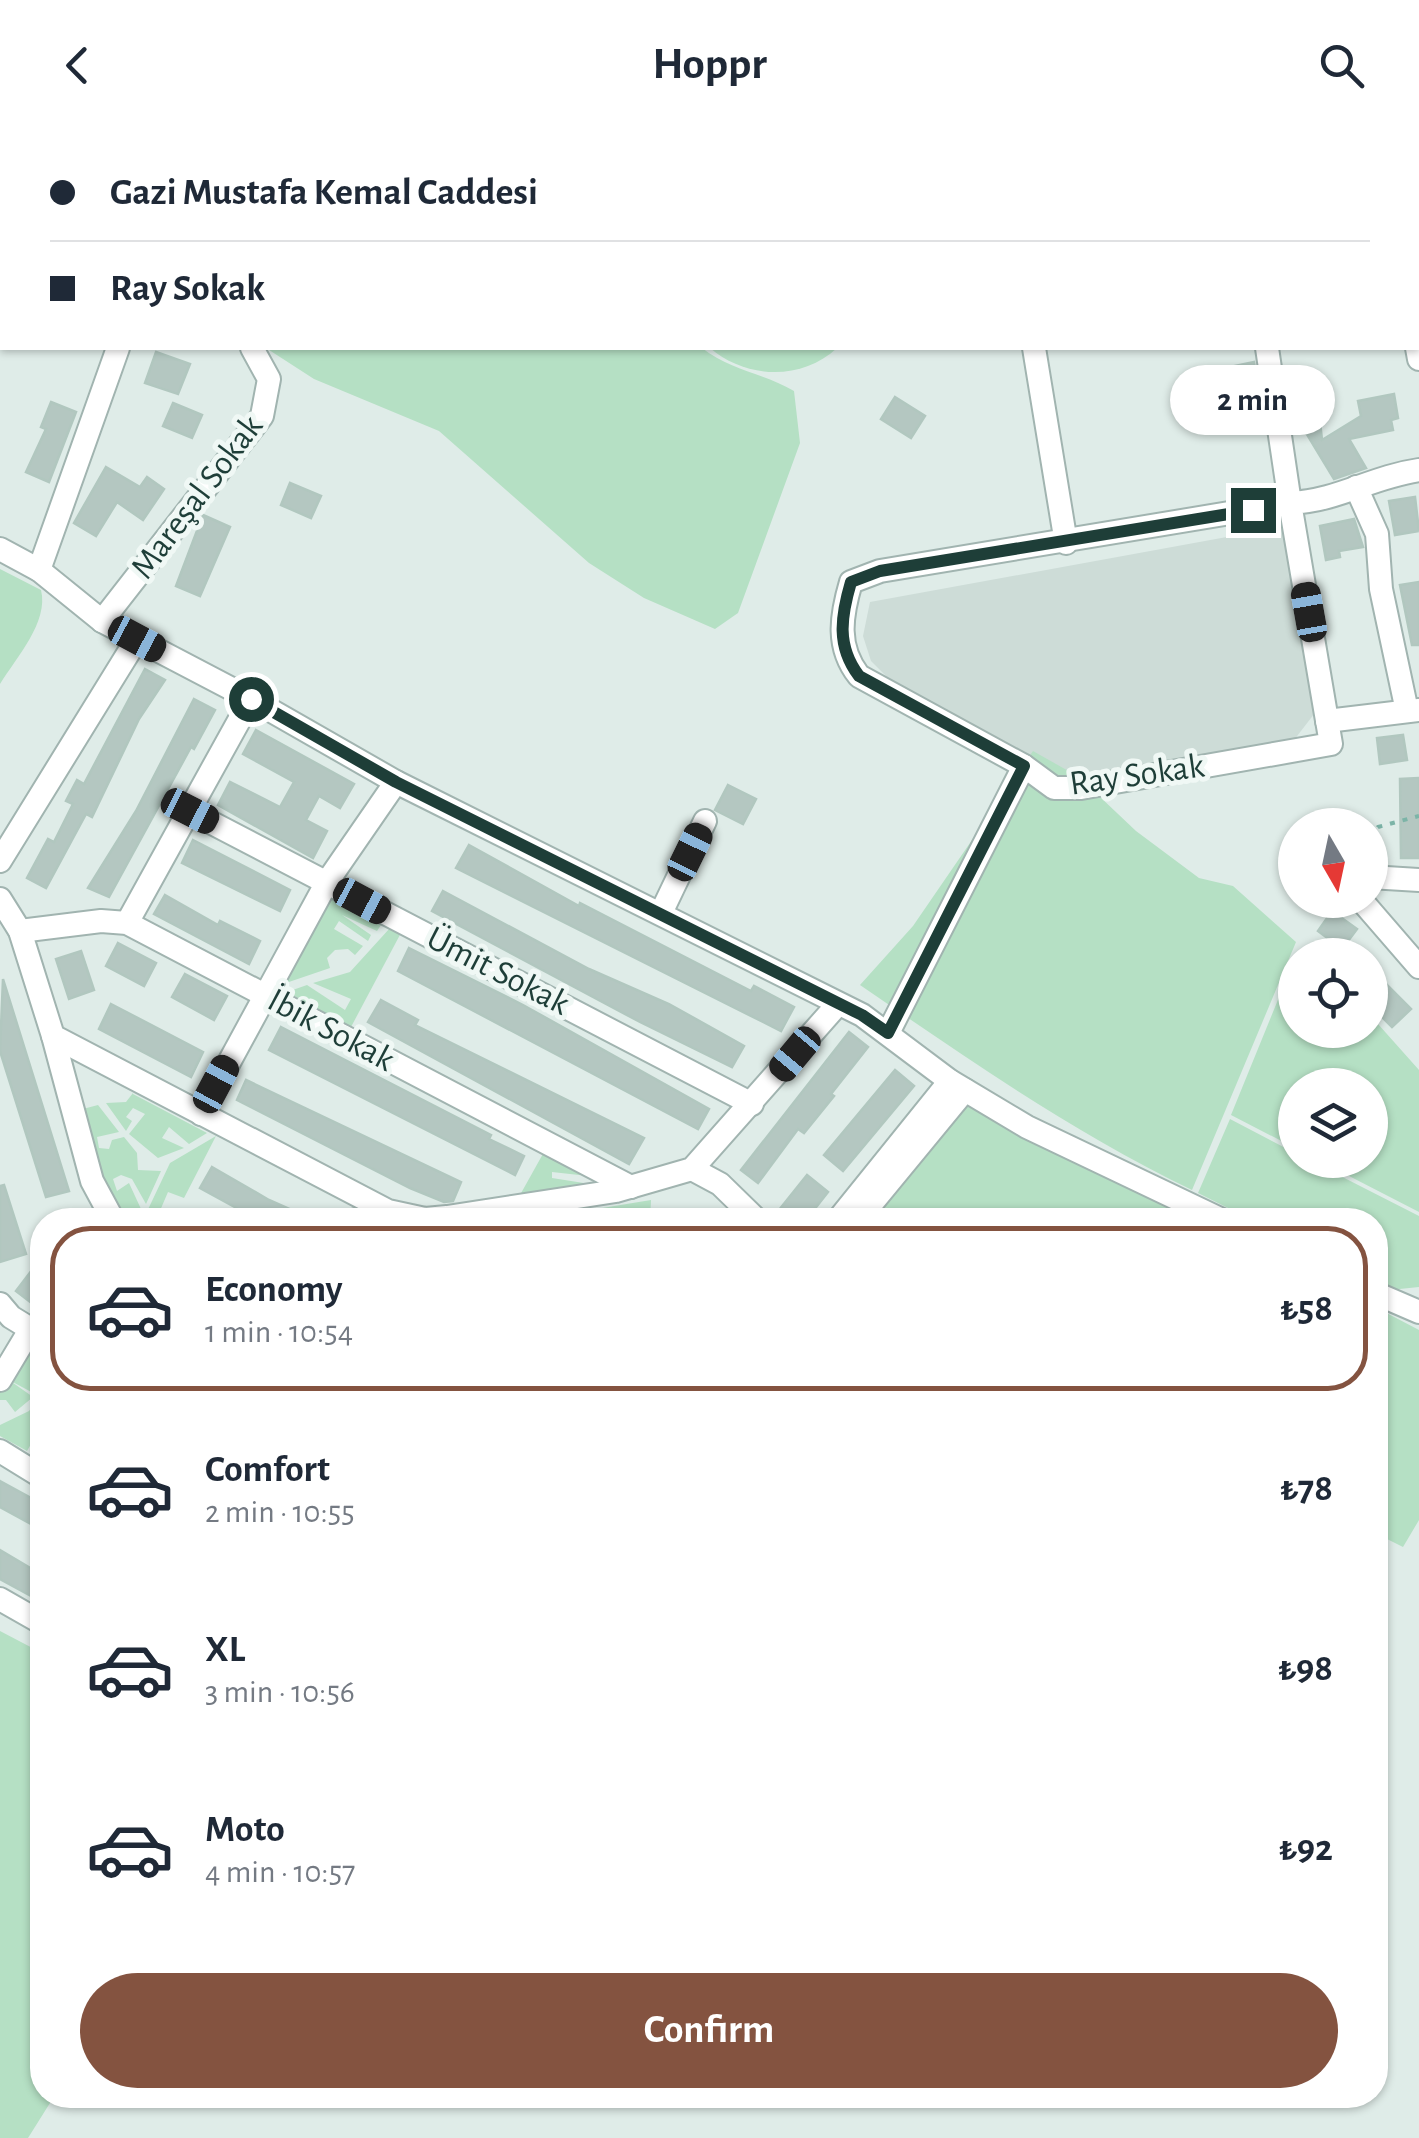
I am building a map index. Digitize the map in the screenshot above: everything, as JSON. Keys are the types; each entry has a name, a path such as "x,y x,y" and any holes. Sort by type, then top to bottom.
{"street":[{"path":"40,570 117,350"},
{"path":"1034,350 1066,543"},
{"path":"1267,350 1329,732"},
{"name":"Mareşal Sokak","path":"102,621 262,416 270,390 258,356"},
{"name":"Ray Sokak","path":"1413,710 1081,788 1054,788 1024,766 859,676 846,660 841,632 851,582 880,571 1290,503 1324,502 1356,486 1419,470"},
{"path":"1356,486 1377,534 1380,589 1413,710"},
{"path":"0,549 40,570 102,621 251,699 396,782 838,1004 1027,1127 1197,1208"},
{"path":"0,861 137,639"},
{"path":"127,923 251,699"},
{"path":"888,1033 1024,766"},
{"path":"200,1114 327,882 396,782"},
{"name":"Ümit Sokak","path":"190,811 752,1104"},
{"path":"661,913 705,821"},
{"path":"1388,877 1419,880"},
{"path":"0,900 20,931 92,1181 107,1208"},
{"path":"1377,918 1419,967"},
{"name":"İbik Sokak","path":"20,931 101,920 127,923 631,1187"},
{"path":"507,1208 631,1187 692,1170 838,1004"},
{"path":"53,1036 386,1208"},
{"path":"849,1208 957,1085"},
{"path":"867,1208 957,1085"},
{"path":"692,1170 720,1184 745,1208"},
{"path":"1388,1299 1419,1312"},
{"path":"0,1304 30,1328"},
{"path":"0,1380 30,1341"},
{"path":"0,1451 30,1470"},
{"path":"0,1599 30,1616"}],"path":[{"path":"1388,824 1419,816"}],"shaded area":[{"path":"1287,526 1318,709 1294,740 1061,778 891,681 871,661 863,636 870,602"}],"green space":[{"path":"269,350 705,350 794,391 800,443 738,613 715,629 644,598 589,563 439,431 314,379"},
{"path":"713,350 834,350 823,359 791,371 757,370"},
{"path":"0,569 41,590 42,602 30,639 0,684"},
{"path":"1033,751 1079,777 1136,831 1199,878 1233,886 1292,938 1278,938 1278,985 1192,1190 1064,1120 860,985 913,926"},
{"path":"331,897 383,922 377,931 342,915 371,935 368,941 339,921 334,929 363,946 355,955 348,949 335,950 327,958 330,968 283,984"},
{"path":"390,928 402,931 351,1027 287,992 307,985 345,1010 351,999 313,983 350,972"},
{"path":"1278,1000 1278,1048 1388,1048 1388,1035 1419,1070 1419,1212 1353,1178 1388,1178 1388,1068 1278,1068 1278,1139 1231,1115"},
{"path":"133,1093 207,1133 189,1144 169,1127 162,1138 184,1148 158,1158 129,1134 145,1114 133,1108 126,1117 132,1121 126,1131 106,1103 126,1102"},
{"path":"971,1100 1093,1170 1169,1208 880,1208"},
{"path":"98,1105 119,1132 97,1137 99,1148 109,1149 112,1140 124,1137 137,1153 138,1170 161,1171 146,1204 132,1179 121,1175 113,1179 117,1191 129,1183 141,1208 121,1208 109,1197 79,1110"},
{"path":"1230,1119 1278,1144 1278,1178 1344,1178 1419,1216 1419,1287 1388,1289 1388,1208 1228,1208 1198,1193"},
{"path":"216,1136 184,1198 168,1192 161,1208 149,1208 170,1163"},
{"path":"544,1152 588,1176 552,1172 552,1178 590,1184 520,1195"},
{"path":"651,1200 651,1208 602,1208"},
{"path":"1388,1314 1419,1330 1419,1520 1403,1547 1388,1540"},
{"path":"30,1346 30,1391 9,1380 30,1395 30,1400 15,1412 6,1400 0,1400 0,1392"},
{"path":"29,1411 27,1451 0,1436 0,1425"},
{"path":"0,1631 30,1647 30,2108 47,2108 28,2138 0,2138"}],"building":[{"path":"156,352 190,364 178,394 145,383"},
{"path":"1254,362 1258,390 1242,394 1235,366"},
{"path":"1394,394 1398,418 1391,420 1393,430 1349,439 1366,468 1334,479 1305,431 1298,432 1295,406 1318,403 1322,440 1361,416 1358,401"},
{"path":"895,397 925,416 911,438 881,419"},
{"path":"51,402 76,412 49,482 26,472 46,429 41,427"},
{"path":"173,403 202,415 192,438 163,426"},
{"path":"106,467 140,487 147,477 164,489 143,520 117,502 96,536 74,523"},
{"path":"290,483 321,496 311,518 281,505"},
{"path":"1415,497 1419,531 1395,535 1389,501"},
{"path":"203,515 230,527 200,596 176,586"},
{"path":"1354,519 1363,547 1339,551 1340,557 1326,560 1320,526"},
{"path":"1419,582 1419,645 1412,645 1400,585"},
{"path":"145,669 165,680 139,719 92,817 86,814 46,888 27,878 48,839 54,842 73,804 66,801 77,780 84,784"},
{"path":"194,699 215,710 194,749 191,747 109,897 88,888 136,811"},
{"path":"256,730 354,784 340,808 319,796 306,820 327,831 313,858 218,805 230,782 280,807 294,782 243,754"},
{"path":"1403,735 1407,760 1380,764 1377,738"},
{"path":"1419,778 1419,858 1401,858 1400,779"},
{"path":"728,785 756,799 743,824 715,810"},
{"path":"193,840 290,890 280,911 182,863"},
{"path":"469,845 579,906 580,903 751,991 754,986 794,1007 781,1031 456,868"},
{"path":"443,891 589,969 669,1004 744,1046 732,1067 640,1022 432,911"},
{"path":"165,895 218,925 220,921 260,941 249,964 154,914"},
{"path":"1327,918 1342,918 1357,929 1350,938 1327,938 1318,931"},
{"path":"118,943 156,963 144,986 106,966"},
{"path":"409,948 523,1005 709,1109 698,1129 398,971"},
{"path":"81,951 94,990 69,999 56,959"},
{"path":"185,974 227,996 214,1020 172,997"},
{"path":"3,979 69,1191 46,1197 0,1051"},
{"path":"1388,986 1411,1009 1392,1027 1388,1023"},
{"path":"381,1000 418,1020 415,1025 644,1138 629,1164 368,1022"},
{"path":"111,1004 203,1052 191,1077 99,1029"},
{"path":"281,1027 491,1135 489,1139 524,1156 515,1175 269,1050"},
{"path":"849,1032 868,1047 831,1094 834,1096 804,1133 798,1129 758,1183 741,1170"},
{"path":"895,1070 914,1086 843,1171 824,1155"},
{"path":"246,1080 461,1182 453,1201 444,1202 410,1188 237,1100"},
{"path":"212,1167 287,1208 236,1208 200,1188"},
{"path":"807,1175 828,1192 815,1208 781,1208"},
{"path":"4,1185 26,1254 0,1262 0,1186"},
{"path":"30,1273 30,1302 16,1291"},
{"path":"0,1481 30,1497 30,1523 0,1507"},
{"path":"0,1550 30,1568 30,1595 0,1579"}],"route":[{"path":"251,699 396,782 862,1015 888,1033 1024,766 859,676 846,660 841,632 851,582 880,571 1253,510"}]}
